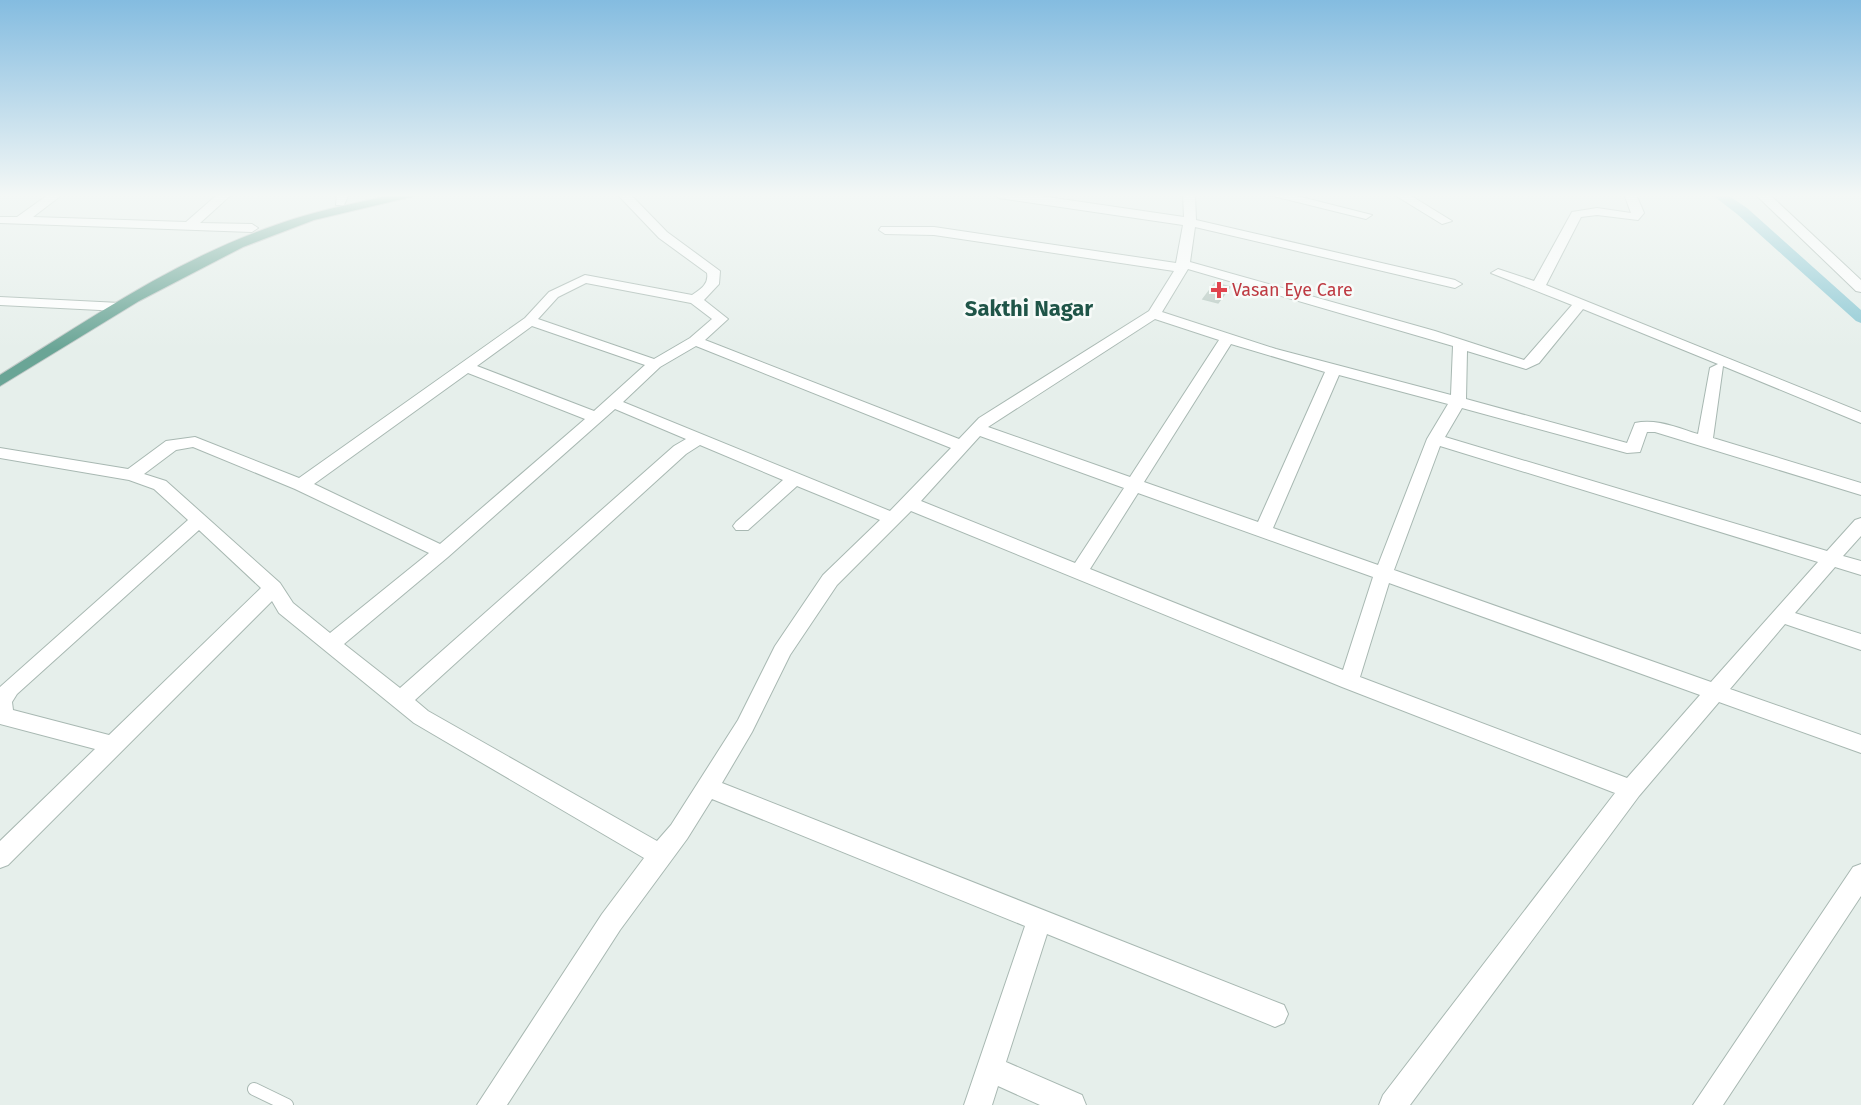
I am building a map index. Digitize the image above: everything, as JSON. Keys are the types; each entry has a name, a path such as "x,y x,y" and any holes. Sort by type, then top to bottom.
{"main road":[{"path":"0,381 167,270 216,246"},
{"path":"0,370 194,265 238,246"}],"street":[{"path":"677,246 712,271 715,277 713,284 695,300"},
{"path":"1038,246 1183,266 1460,344 1526,365 1534,360 1580,303"},
{"path":"491,1105 611,922 679,832 746,726 782,651 830,580 893,519 985,421 1154,314 1183,266 1186,246"},
{"path":"1291,246 1455,284"},
{"path":"1538,287 1560,246"},
{"path":"1820,246 1855,276 1861,288"},
{"path":"1498,273 1728,360 1783,388 1861,418"},
{"path":"301,485 464,366 530,321 547,297 570,284 585,279 695,300 721,319 695,341 654,364 613,404 442,552 330,644"},
{"path":"0,301 114,307"},
{"path":"1154,314 1226,340 1333,371 1458,401 1627,448 1634,448 1641,427 1656,427 1861,489"},
{"path":"530,321 654,364"},
{"path":"1079,572 1226,340"},
{"path":"695,341 962,446"},
{"path":"1349,681 1383,574 1435,439 1458,401 1460,344"},
{"path":"464,366 596,418"},
{"path":"1705,441 1717,368"},
{"path":"1263,531 1333,371"},
{"path":"613,404 893,519"},
{"path":"977,429 1861,744"},
{"path":"401,700 680,450 700,438"},
{"path":"1435,439 1861,568"},
{"path":"131,475 172,445 195,442 301,485 442,552"},
{"path":"0,453 131,475 160,485 273,588 286,608 421,717 660,855"},
{"path":"742,526 795,478"},
{"path":"908,503 1349,681 1631,789"},
{"path":"112,745 3,716 2,701 10,688 199,520"},
{"path":"1393,1105 1631,789 1861,524"},
{"path":"0,857 273,588"},
{"path":"1780,615 1861,642"},
{"path":"707,787 1275,1014"},
{"path":"1707,1105 1861,874"},
{"path":"978,1105 1039,920"},
{"path":"990,1069 1072,1105"}],"lane":[{"path":"254,1089 287,1105"}],"building":[{"path":"1215,283 1230,287 1218,303 1203,299"}],"waterway":[{"path":"1780,246 1861,318"}],"place":[{"name":"Vasan Eye Care","path":"1219,290"}],"district":[{"name":"Sakthi Nagar","path":"1029,308"}]}
